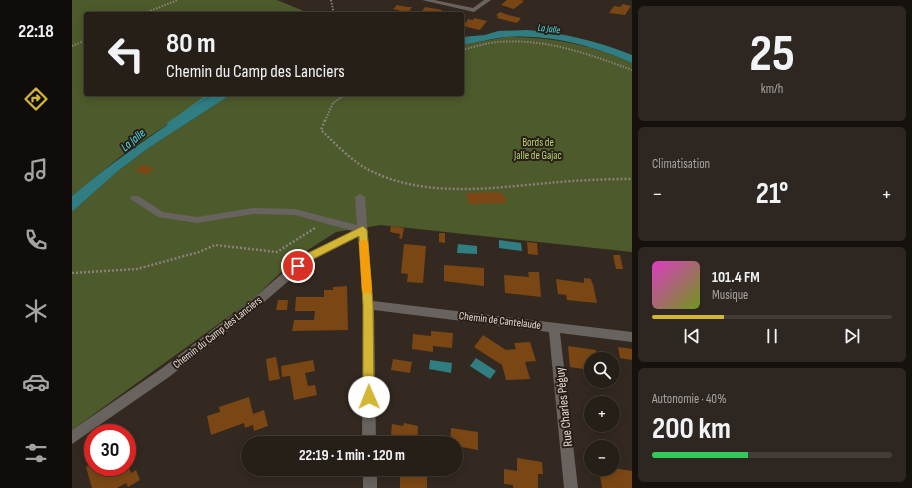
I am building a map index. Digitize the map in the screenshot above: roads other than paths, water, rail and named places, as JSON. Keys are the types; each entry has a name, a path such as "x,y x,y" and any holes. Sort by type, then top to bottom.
{"street":[{"path":"425,0 474,10 488,0"},
{"path":"360,197 368,305 369,436"},
{"path":"135,198 161,215 197,220 253,211 295,212 363,230"},
{"name":"Chemin du Camp des Lanciers","path":"72,438 164,373 253,305 309,257 363,230"},
{"name":"Chemin de Cantelaude","path":"368,305 554,326 632,337"},
{"name":"Rue Charles Péguy","path":"554,326 571,488"},
{"path":"370,476 370,488"}],"water":[{"path":"527,30 580,38 632,55 632,63 602,51 571,42 539,37 501,38 464,45 464,37 485,35 498,31"},
{"path":"211,96 229,96 147,149 118,171 72,212 72,196 124,155"},
{"path":"499,240 521,243 522,251 499,248"},
{"path":"458,244 477,246 477,254 457,253"},
{"path":"476,358 496,371 490,379 470,366"},
{"path":"430,360 452,363 451,373 429,369"}],"waterway":[{"name":"La Jalle","path":"173,121 207,96"},
{"name":"La Jalle","path":"169,124 174,120"}],"park label":[{"name":"Bords de Jalle de Gajac","path":"538,148"}]}
